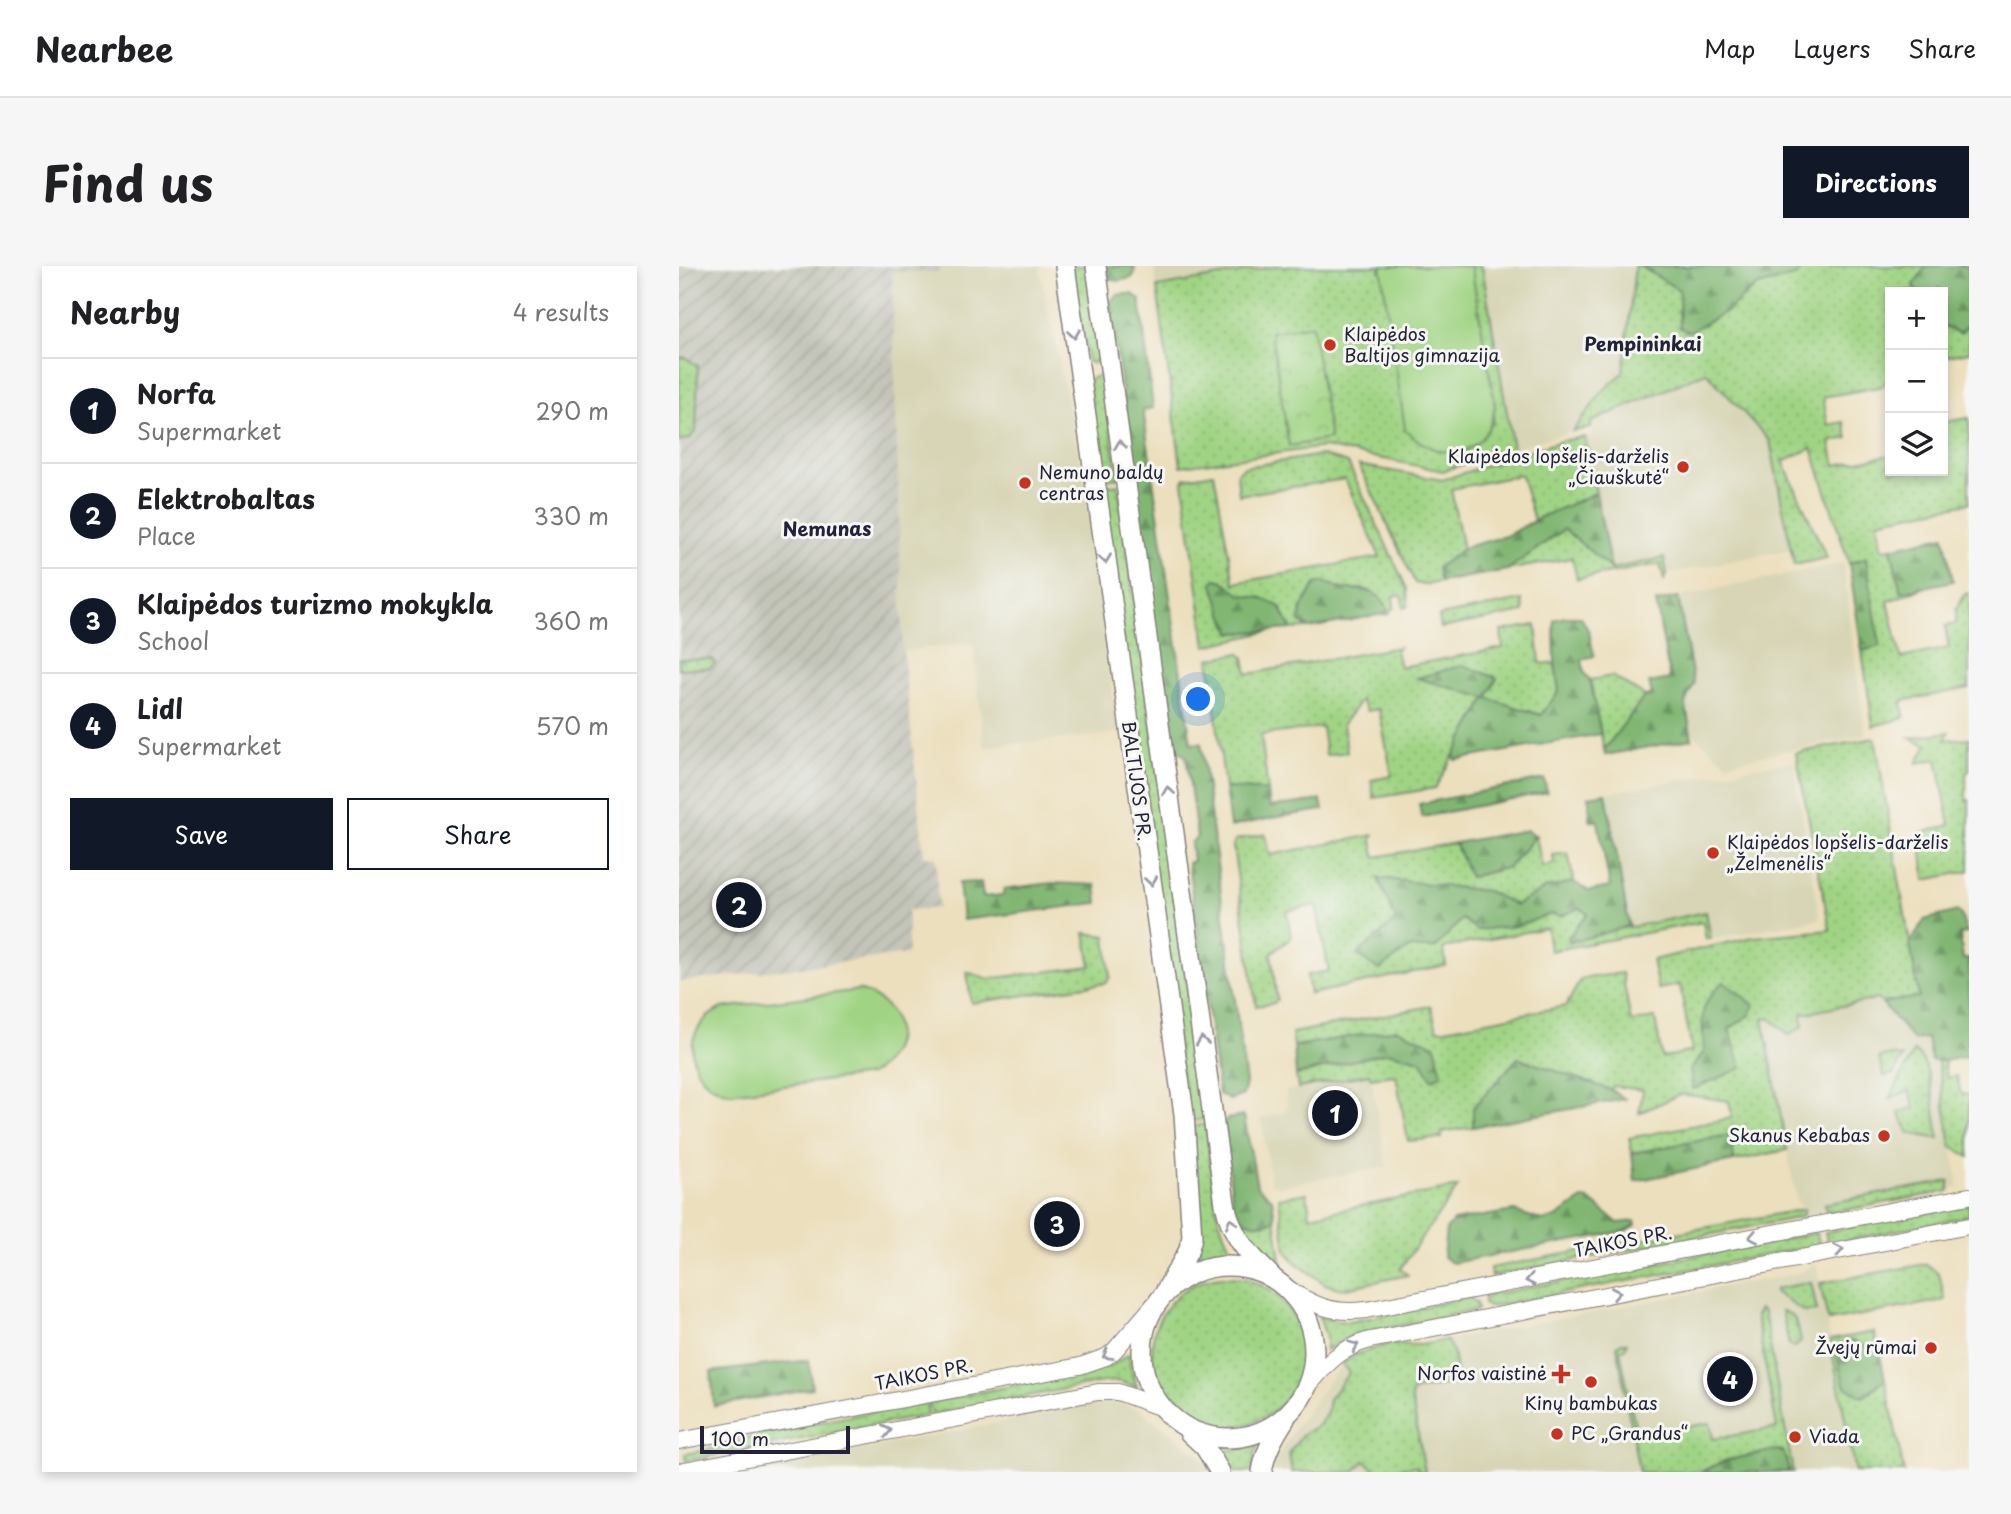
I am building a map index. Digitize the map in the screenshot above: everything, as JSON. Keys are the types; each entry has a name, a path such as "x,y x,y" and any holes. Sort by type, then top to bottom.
{"highway":[{"name":"BALTIJOS PR.","path":"1065,266 1184,1114 1192,1237 1188,1252 1166,1290"},
{"name":"BALTIJOS PR.","path":"1096,266 1225,1204 1233,1233 1243,1248 1280,1283"},
{"path":"1079,362 1085,370 1093,373 1103,368 1108,356"},
{"path":"1220,1472 1205,1447 1162,1408 1150,1390 1143,1370 1141,1348 1145,1326 1153,1306 1166,1290 1184,1276 1222,1265 1254,1269 1280,1283 1303,1308 1312,1331 1313,1368 1304,1391 1272,1439 1264,1458 1262,1472"},
{"path":"1181,1425 1212,1437 1245,1436 1261,1431 1289,1413"}],"main road":[{"name":"TAIKOS PR.","path":"1280,1283 1316,1306 1331,1311 1366,1310 1969,1196"},
{"path":"1304,1391 1337,1354 1370,1340 1969,1226"},
{"name":"TAIKOS PR.","path":"679,1441 1080,1366 1107,1357 1115,1351 1153,1306"},
{"path":"679,1471 1098,1392 1118,1392 1162,1408"}],"shaded area":[{"path":"679,266 938,266 939,272 892,272 903,651 924,856 936,857 938,908 908,910 908,954 679,982"},
{"path":"938,266 1039,266 1085,487 1118,733 984,747 973,643 903,651 892,271 938,272"},
{"name":"Klaipėdos Baltijos gimnazija","path":"1154,266 1635,266 1623,373 1603,391 1573,431 1443,471 1324,447 1181,466"},
{"name":"Klaipėdos lopšelis-darželis „Čiauškutė“","path":"1706,372 1770,441 1791,549 1667,574 1664,558 1611,569 1585,437 1593,435 1590,422"},
{"path":"1843,563 1865,735 1727,763 1690,731 1685,702 1694,684 1678,597"},
{"name":"Klaipėdos lopšelis-darželis „Želmenėlis“","path":"1793,761 1820,919 1711,939 1706,913 1629,926 1606,793"},
{"path":"1877,999 1913,1040 1927,1037 1931,1060 1938,1061 1959,1187 1802,1217 1804,1209 1797,1203 1762,1019"},
{"path":"1370,1073 1387,1167 1278,1186 1271,1183 1261,1118 1284,1113 1287,1109 1286,1091"},
{"path":"1816,1263 1855,1472 1272,1472 1278,1454 1318,1396 1342,1364 1356,1355 1388,1344 1420,1345 1800,1273"},
{"path":"1100,1402 1122,1404 1140,1410 1186,1445 1202,1459 1211,1472 744,1472 1055,1412 1063,1407"}],"green space":[{"path":"1071,266 1088,266 1101,355 1095,363 1088,362"},
{"path":"1105,266 1135,266 1134,275 1117,281 1109,279"},
{"name":"Klaipėdos Baltijos gimnazija","path":"1277,266 1381,266 1380,270 1493,423 1495,406 1471,266 1482,266 1513,448 1443,471 1324,447 1181,466 1157,287"},
{"path":"1381,266 1471,266 1495,406 1490,424 1472,446 1447,452 1419,441 1405,429"},
{"path":"1635,266 1640,266 1679,290 1680,328 1726,312 1755,287 1798,275 1800,266 1926,266 1915,287 1885,287 1883,386 1823,397 1828,425 1844,422 1848,438 1830,442 1835,465 1885,456 1885,476 1948,476 1948,421 1969,418 1969,503 1878,521 1882,549 1891,548 1901,592 1926,587 1888,601 1901,658 1949,648 1945,626 1956,624 1956,609 1965,594 1969,593 1969,688 1902,701 1904,718 1873,726 1862,651 1880,645 1865,558 1849,563 1812,448 1783,461 1827,558 1794,565 1770,441 1706,372 1591,422 1591,428 1573,431 1603,391 1623,373"},
{"path":"1640,266 1800,266 1798,275 1755,287 1726,312 1689,332 1680,328 1679,290"},
{"path":"1926,266 1969,266 1969,324 1960,333 1948,328 1948,287 1914,285"},
{"path":"1133,294 1140,300 1153,408 1143,410 1191,744 1201,743 1246,1083 1243,1095 1230,1100 1219,1094 1188,863 1193,861 1191,843 1197,837 1186,756 1171,747 1110,302 1117,295"},
{"path":"1969,324 1969,352 1948,356 1948,329 1960,333"},
{"path":"1312,325 1330,439 1289,446 1271,332"},
{"path":"679,357 698,366 696,431 689,439 679,441"},
{"path":"1103,375 1118,478 1100,481 1089,379"},
{"path":"1585,437 1596,493 1534,521 1521,475 1451,489 1463,549 1437,568 1440,582 1425,585 1415,583 1359,465 1442,480 1561,441"},
{"path":"1322,455 1348,463 1407,589 1408,606 1404,608 1401,595 1393,596 1394,607 1387,615 1383,614 1388,610 1370,591 1343,589 1323,582 1304,626 1310,628 1291,629 1280,607 1262,598 1241,595 1223,581 1232,633 1275,630 1206,646 1183,482 1185,478 1214,473 1234,583 1380,557 1345,479 1239,495 1237,473 1245,467"},
{"path":"1118,484 1205,1119 1188,1122 1101,487"},
{"path":"1596,493 1611,569 1564,529 1507,570 1440,582 1437,568 1466,547 1506,536"},
{"path":"1565,529 1611,569 1664,558 1667,574 1664,580 1660,564 1577,579 1572,558 1507,570"},
{"path":"1944,536 1953,581 1901,592 1891,548"},
{"path":"1866,558 1880,646 1862,651 1849,563"},
{"path":"1217,579 1241,595 1262,598 1280,607 1291,629 1232,633 1212,582"},
{"path":"1323,582 1339,588 1376,594 1388,610 1383,614 1310,628 1300,622 1301,610 1315,584"},
{"path":"1678,597 1694,684 1685,702 1692,739 1605,755 1604,750 1645,696 1652,694 1649,683 1670,679 1656,602"},
{"path":"1522,600 1524,612 1441,628 1439,616"},
{"path":"1581,617 1589,632 1594,656 1582,659 1584,673 1590,680 1601,734 1455,760 1454,755 1486,698 1417,678 1463,665 1497,678 1487,698 1541,715 1559,691 1554,620"},
{"path":"1536,625 1540,663 1555,664 1559,691 1541,715 1486,698 1435,788 1374,798 1371,780 1392,776 1379,709 1367,711 1361,700 1343,724 1347,752 1326,755 1322,727 1261,735 1268,791 1225,788 1209,659 1239,653 1244,657 1247,674 1399,647 1396,650 1400,667 1503,648 1501,631"},
{"path":"679,659 713,659 715,664 710,668 679,669"},
{"path":"1612,676 1645,696 1604,750 1590,680"},
{"path":"1949,732 1945,740 1969,738 1966,801 1969,800 1969,871 1925,880 1920,833 1950,825 1937,759 1917,763 1927,745 1909,738"},
{"path":"1875,738 1919,997 1882,1003 1877,999 1802,1014 1803,1026 1789,1035 1770,1018 1763,1019 1787,1150 1734,1161 1730,1135 1632,1153 1629,1138 1732,1118 1729,1101 1681,1094 1639,1113 1643,1090 1613,1086 1611,1090 1518,1058 1473,1108 1473,1127 1442,1132 1441,1138 1408,1141 1396,1075 1371,1078 1369,1074 1298,1088 1296,1075 1387,1052 1421,1060 1432,1079 1441,1075 1397,1029 1294,1046 1292,1033 1431,1006 1437,1029 1445,1029 1566,1006 1581,979 1622,973 1631,1022 1655,1018 1662,1058 1692,1051 1680,985 1658,989 1652,960 1753,937 1830,930 1796,753","holes":["1724,982 1749,1015 1728,1029 1731,1039 1690,1070 1704,1052"]},
{"path":"1544,779 1547,792 1422,817 1419,804"},
{"path":"1225,788 1268,791 1270,807 1321,800 1323,810 1230,827"},
{"path":"1606,793 1629,926 1569,943 1568,937 1588,914 1580,908 1561,916 1551,914 1517,926 1477,930 1462,919 1435,948 1409,948 1379,970 1357,955 1396,920 1378,878 1487,891 1516,905 1546,888 1574,882 1589,891 1610,887 1598,821 1590,821 1589,796"},
{"path":"1527,830 1536,836 1509,867 1470,877 1455,843"},
{"path":"1265,834 1270,855 1374,835 1372,840 1375,857 1455,843 1470,877 1509,867 1536,836 1542,867 1554,864 1553,855 1568,853 1574,882 1546,888 1516,905 1487,891 1378,879 1409,948 1435,948 1462,918 1541,918 1551,914 1562,916 1580,908 1588,914 1568,937 1706,912 1711,939 1706,939 1703,922 1550,951 1547,928 1443,948 1446,965 1310,994 1307,975 1329,971 1316,905 1287,911 1291,938 1271,953 1277,1000 1256,1006 1233,846 1235,840"},
{"path":"981,882 983,897 1003,895 1004,889 1052,883 1096,885 1098,903 963,920 959,883"},
{"path":"1957,911 1967,933 1960,934 1963,959 1969,959 1969,1056 1944,1061 1931,1060 1927,1038 1913,1040 1882,1003 1919,997 1910,944 1924,920"},
{"path":"1085,933 1106,936 1110,977 1106,983 971,1003 967,972 987,979 1091,966"},
{"path":"1724,982 1754,1005 1750,1015 1729,1029 1742,1068 1693,1089 1690,1070 1704,1052 1705,1005"},
{"path":"859,990 886,1006 893,1016 896,1028 896,1041 891,1053 883,1065 870,1075 730,1093 714,1087 703,1078 695,1066 693,1040 708,1017 722,1008"},
{"path":"1397,1029 1435,1045 1442,1075 1432,1079 1421,1060 1387,1052 1296,1075 1294,1046"},
{"path":"1914,1051 1925,1066 1929,1078 1939,1139 1909,1133 1899,1113 1915,1107 1909,1091 1890,1098"},
{"path":"1891,1055 1903,1057 1893,1074 1884,1076 1879,1058"},
{"path":"1518,1058 1611,1090 1625,1099 1473,1127 1473,1108"},
{"path":"1938,1061 1944,1061 1947,1078 1957,1076 1960,1091 1963,1095 1969,1094 1969,1157 1951,1146"},
{"path":"1244,1116 1257,1186 1272,1199 1275,1219 1265,1224 1256,1224 1237,1216 1232,1197 1224,1123 1227,1119"},
{"path":"1206,1124 1217,1210 1227,1242 1235,1254 1219,1254 1195,1260 1201,1230 1188,1128"},
{"path":"1731,1135 1734,1161 1635,1181 1632,1153"},
{"path":"1949,1181 1949,1191 1944,1192 1829,1213 1824,1204"},
{"path":"1458,1187 1400,1269 1408,1275 1342,1289 1325,1284 1295,1262 1286,1251 1279,1198 1307,1193 1310,1216"},
{"path":"1583,1199 1590,1200 1618,1223 1635,1221 1636,1225 1625,1231 1452,1263 1443,1257 1446,1230 1453,1221 1514,1211 1543,1221 1556,1217"},
{"path":"1969,1204 1969,1216 1828,1244 1825,1232"},
{"path":"1804,1209 1802,1217 1491,1276 1490,1268"},
{"path":"1237,1216 1260,1224 1275,1219 1282,1267 1256,1245"},
{"path":"1816,1233 1820,1245 1488,1307 1484,1304 1484,1296"},
{"path":"1925,1264 1939,1273 1945,1300 1828,1321 1820,1283"},
{"path":"1227,1277 1256,1283 1280,1299 1296,1323 1302,1352 1296,1381 1280,1405 1256,1421 1227,1427 1198,1421 1174,1405 1158,1381 1152,1352 1158,1323 1174,1299 1198,1283"},
{"path":"1811,1282 1817,1311 1804,1312 1775,1292 1775,1289"},
{"path":"1472,1297 1477,1310 1354,1335 1326,1350 1326,1337 1319,1316 1349,1322"},
{"path":"1760,1309 1764,1312 1793,1472 1786,1472 1789,1469 1727,1460 1701,1472 1639,1472 1617,1346 1622,1342 1627,1343 1625,1349 1620,1350 1637,1435 1710,1423 1713,1439 1777,1428 1756,1316"},
{"path":"1782,1311 1791,1315 1798,1327 1801,1342 1793,1348 1789,1345"},
{"path":"1874,1332 1879,1351 1852,1341 1868,1394 1885,1379 1904,1472 1855,1472 1830,1340"},
{"path":"1446,1340 1453,1352 1458,1383 1416,1390 1411,1395 1425,1472 1419,1472 1416,1466 1378,1472 1364,1461 1354,1472 1292,1472 1289,1453 1302,1435 1320,1424 1327,1413 1329,1399 1349,1373 1342,1364 1355,1355 1388,1344 1420,1345"},
{"path":"1852,1341 1879,1351 1885,1379 1862,1397 1844,1385 1836,1352 1838,1344"},
{"path":"1129,1354 1137,1387 1118,1381 1103,1382 932,1414 929,1402 1099,1369 1114,1364"},
{"path":"809,1360 812,1388 714,1406 711,1372"},
{"path":"926,1402 928,1415 686,1461 685,1454 727,1446 761,1433"},
{"path":"1258,1445 1254,1455 1253,1472 1233,1472 1222,1450"},
{"path":"1783,1451 1789,1470 1786,1472 1701,1472 1727,1460"}],"place":[{"name":"Klaipėdos Baltijos gimnazija","path":"1330,345"},
{"name":"Klaipėdos lopšelis-darželis „Čiauškutė“","path":"1683,467"},
{"name":"Nemuno baldų centras","path":"1025,483"},
{"name":"Klaipėdos lopšelis-darželis „Želmenėlis“","path":"1713,853"},
{"name":"Elektrobaltas","path":"739,905"},
{"name":"Norfa","path":"1335,1113"},
{"name":"Skanus Kebabas","path":"1884,1136"},
{"name":"Klaipėdos turizmo mokykla","path":"1057,1224"},
{"name":"Žvejų rūmai","path":"1931,1348"},
{"name":"Norfos vaistinė","path":"1561,1374"},
{"name":"Lidl","path":"1730,1379"},
{"name":"Kinų bambukas","path":"1591,1382"},
{"name":"PC „Grandus“","path":"1557,1434"},
{"name":"Viada","path":"1795,1437"}],"district":[{"name":"Pempininkai","path":"1643,344"},
{"name":"Nemunas","path":"827,529"}]}
